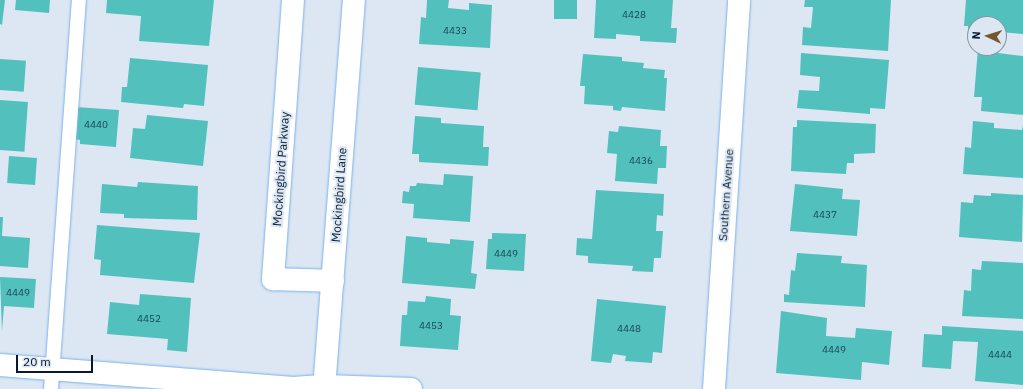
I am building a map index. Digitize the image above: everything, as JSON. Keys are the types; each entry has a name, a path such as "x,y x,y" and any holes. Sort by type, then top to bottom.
{"street":[{"name":"Mockingbird Parkway","path":"293,0 273,278 333,281"},
{"name":"Mockingbird Lane","path":"325,388 354,0"},
{"name":"Southern Avenue","path":"714,389 739,0"},
{"path":"0,366 52,379 293,388 325,388 356,385 411,389"}],"lane":[{"path":"52,379 79,0"}],"building":[{"path":"0,0 5,0 2,25 0,24"},
{"path":"16,0 50,0 49,13 15,10"},
{"path":"107,0 214,0 209,46 139,41 141,16 106,13"},
{"path":"427,0 449,0 448,8 469,10 469,3 492,5 490,48 419,44 421,17 426,18"},
{"path":"554,0 577,0 577,19 554,19"},
{"path":"596,0 673,0 671,28 677,28 676,43 640,41 640,36 616,34 616,39 594,38"},
{"path":"805,0 891,0 888,51 802,45 803,27 811,28 813,7 804,7"},
{"path":"966,0 1023,0 1023,34 1007,33 1007,16 967,16 967,26 964,26"},
{"path":"801,53 889,60 885,109 870,108 870,114 797,108 799,90 819,91 820,77 800,75"},
{"path":"583,54 622,57 622,61 644,63 643,68 665,70 664,78 667,78 665,111 622,107 621,111 613,110 613,106 584,104 585,86 580,86"},
{"path":"1007,54 1023,56 1023,115 981,111 982,97 974,97 977,56 1007,56"},
{"path":"130,58 208,65 204,106 184,104 183,108 121,102 122,87 127,87"},
{"path":"0,59 26,61 24,92 0,90"},
{"path":"418,67 481,72 477,110 415,105"},
{"path":"0,100 28,102 24,152 0,150"},
{"path":"76,107 119,110 116,147 80,144 80,140 73,139"},
{"path":"147,115 208,121 203,166 130,158 133,128 145,129"},
{"path":"415,116 441,118 441,123 484,126 483,147 489,147 488,166 419,162 419,154 412,154"},
{"path":"797,120 876,124 875,153 854,154 854,163 847,163 846,174 791,171 793,127 797,127"},
{"path":"973,121 994,123 994,128 1022,130 1023,125 1023,178 963,174 965,147 971,148"},
{"path":"619,126 661,130 660,146 667,146 666,168 658,168 657,184 615,181 617,154 607,153 609,131 618,132"},
{"path":"9,156 37,158 35,185 7,183"},
{"path":"444,174 473,176 470,222 413,218 414,204 402,203 403,191 409,192 410,186 416,186 417,183 443,185"},
{"path":"138,182 198,186 197,220 124,218 124,214 100,213 102,184 137,187"},
{"path":"795,184 843,189 842,199 860,200 857,236 790,231"},
{"path":"596,190 664,194 663,216 657,215 656,231 663,231 661,258 654,258 653,272 632,271 633,266 588,263 588,256 576,255 577,238 592,239"},
{"path":"991,193 1023,195 1022,242 959,237 961,202 973,203 974,195 991,196"},
{"path":"0,217 3,217 2,236 30,238 28,268 0,266"},
{"path":"97,225 200,233 194,283 100,275 101,260 94,259"},
{"path":"492,233 526,234 524,271 486,269 488,239 492,239"},
{"path":"406,236 427,238 427,242 450,244 450,239 474,241 471,273 477,274 475,289 402,283"},
{"path":"797,253 842,256 841,263 867,265 865,307 784,302 784,294 789,295 791,270 795,271"},
{"path":"982,261 1023,263 1023,319 962,316 964,290 971,291 972,269 981,270"},
{"path":"0,277 36,279 34,308 4,306 2,331"},
{"path":"140,294 191,298 187,352 167,350 168,339 107,334 110,302 139,305"},
{"path":"426,296 451,299 450,315 461,316 458,350 400,346 402,315 407,315 408,301 425,302"},
{"path":"597,299 666,306 662,353 653,352 652,363 625,361 626,356 613,354 611,363 591,361"},
{"path":"781,311 827,318 826,336 855,338 856,328 892,331 889,365 862,362 861,380 776,373"},
{"path":"942,326 1023,331 1023,385 975,381 978,342 953,341 951,369 922,367 924,334 942,335"}]}
